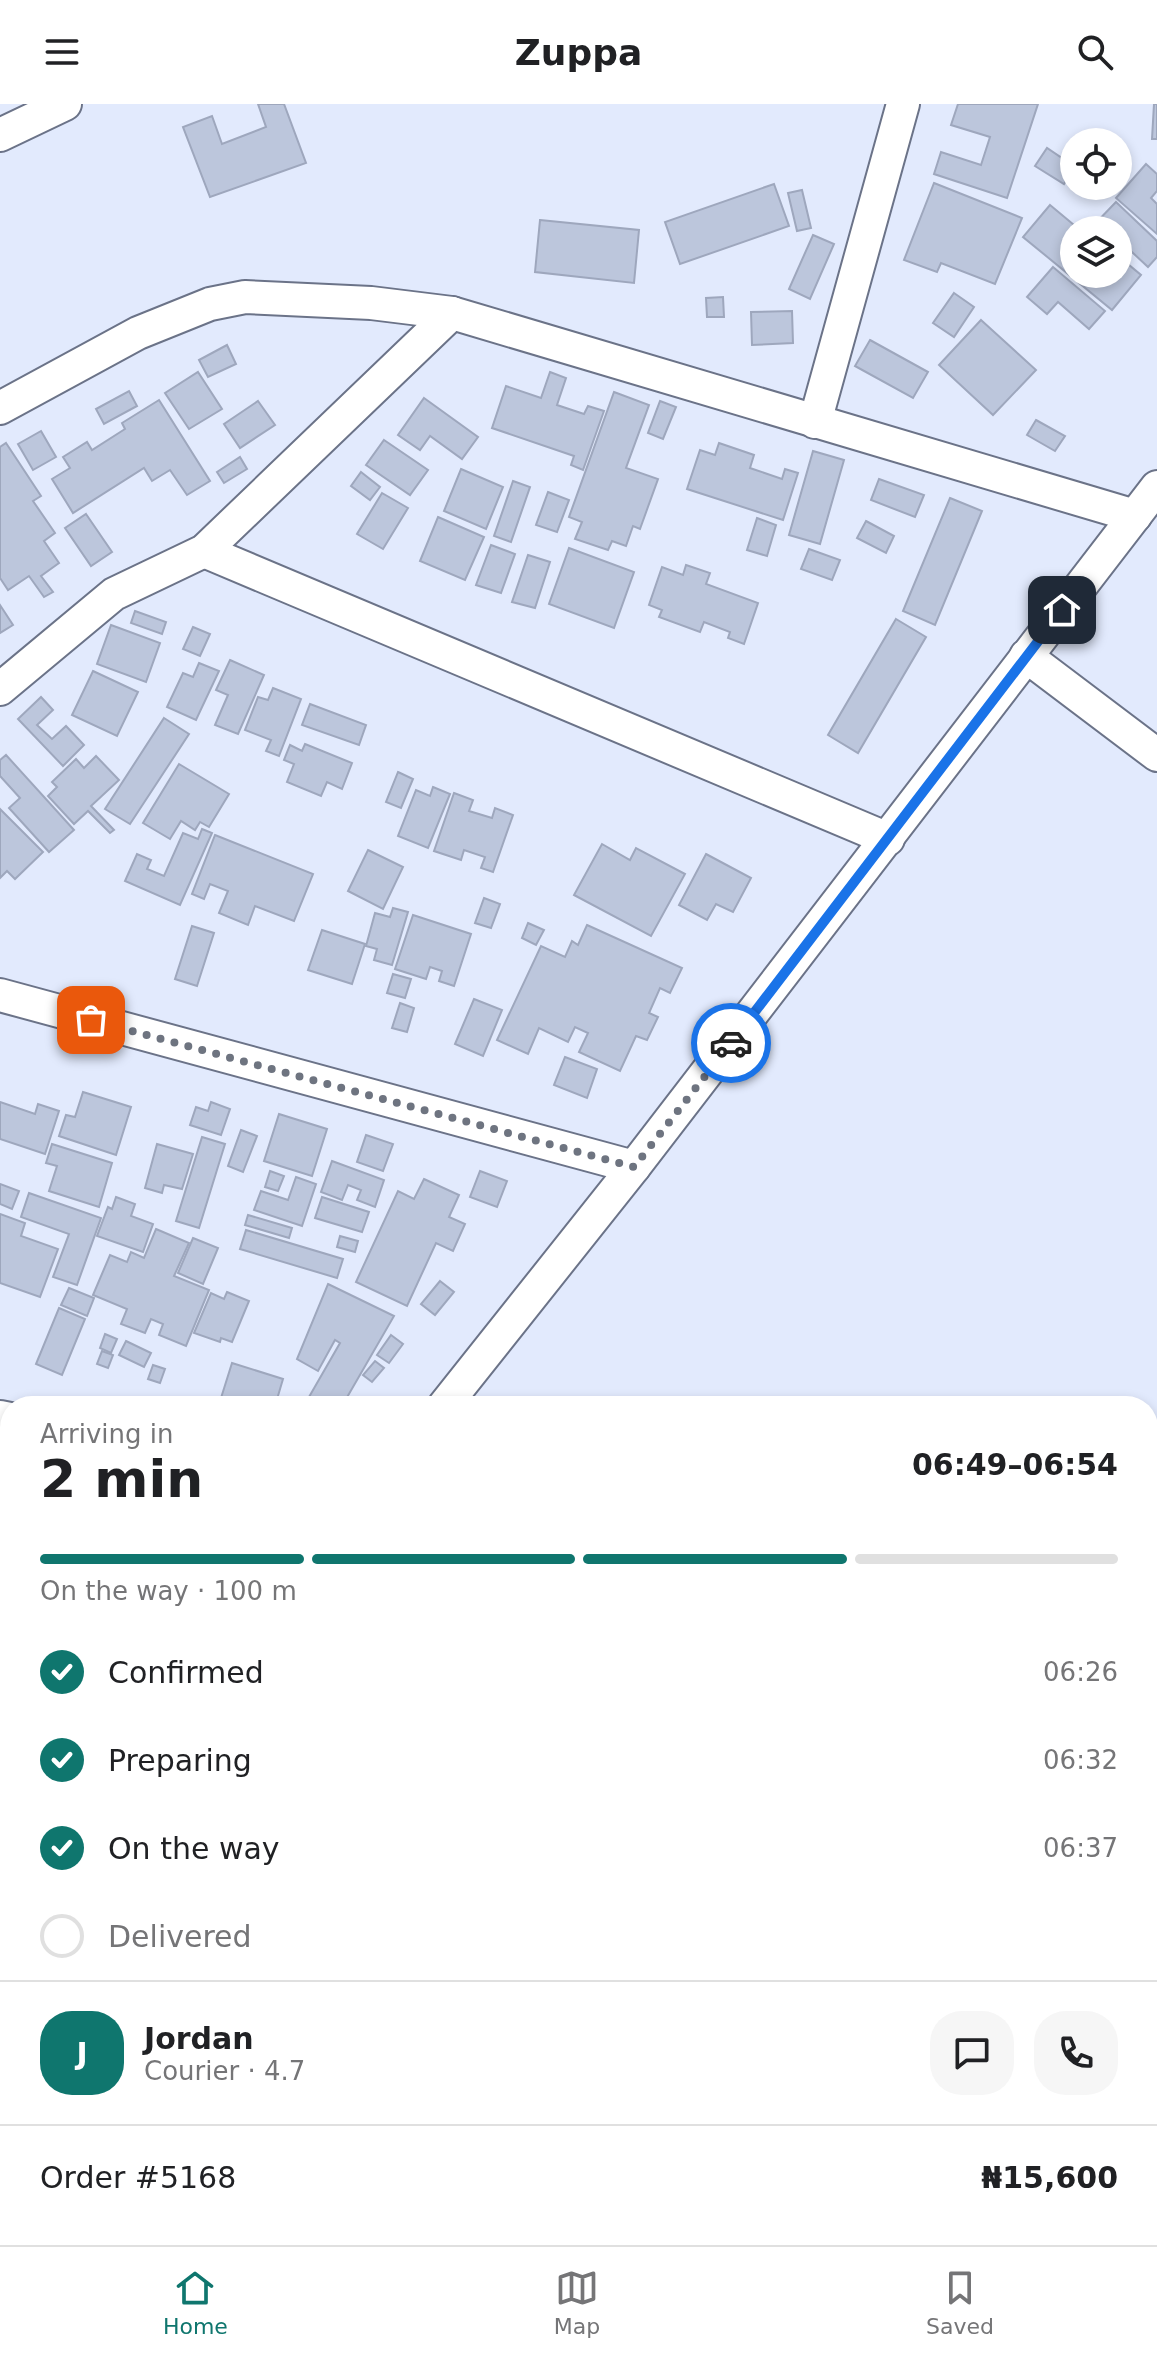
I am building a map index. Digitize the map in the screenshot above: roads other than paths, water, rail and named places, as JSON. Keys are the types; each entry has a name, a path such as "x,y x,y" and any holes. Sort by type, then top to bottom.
{"street":[{"path":"0,135 65,104"},
{"path":"815,422 903,104"},
{"path":"0,408 138,333 210,304 245,297 371,303 452,313 1135,516"},
{"path":"0,689 114,594 204,551 452,313"},
{"path":"452,1396 634,1167 1157,487"},
{"path":"204,551 888,839"},
{"path":"1026,656 1157,755"},
{"path":"0,995 634,1167"}]}
